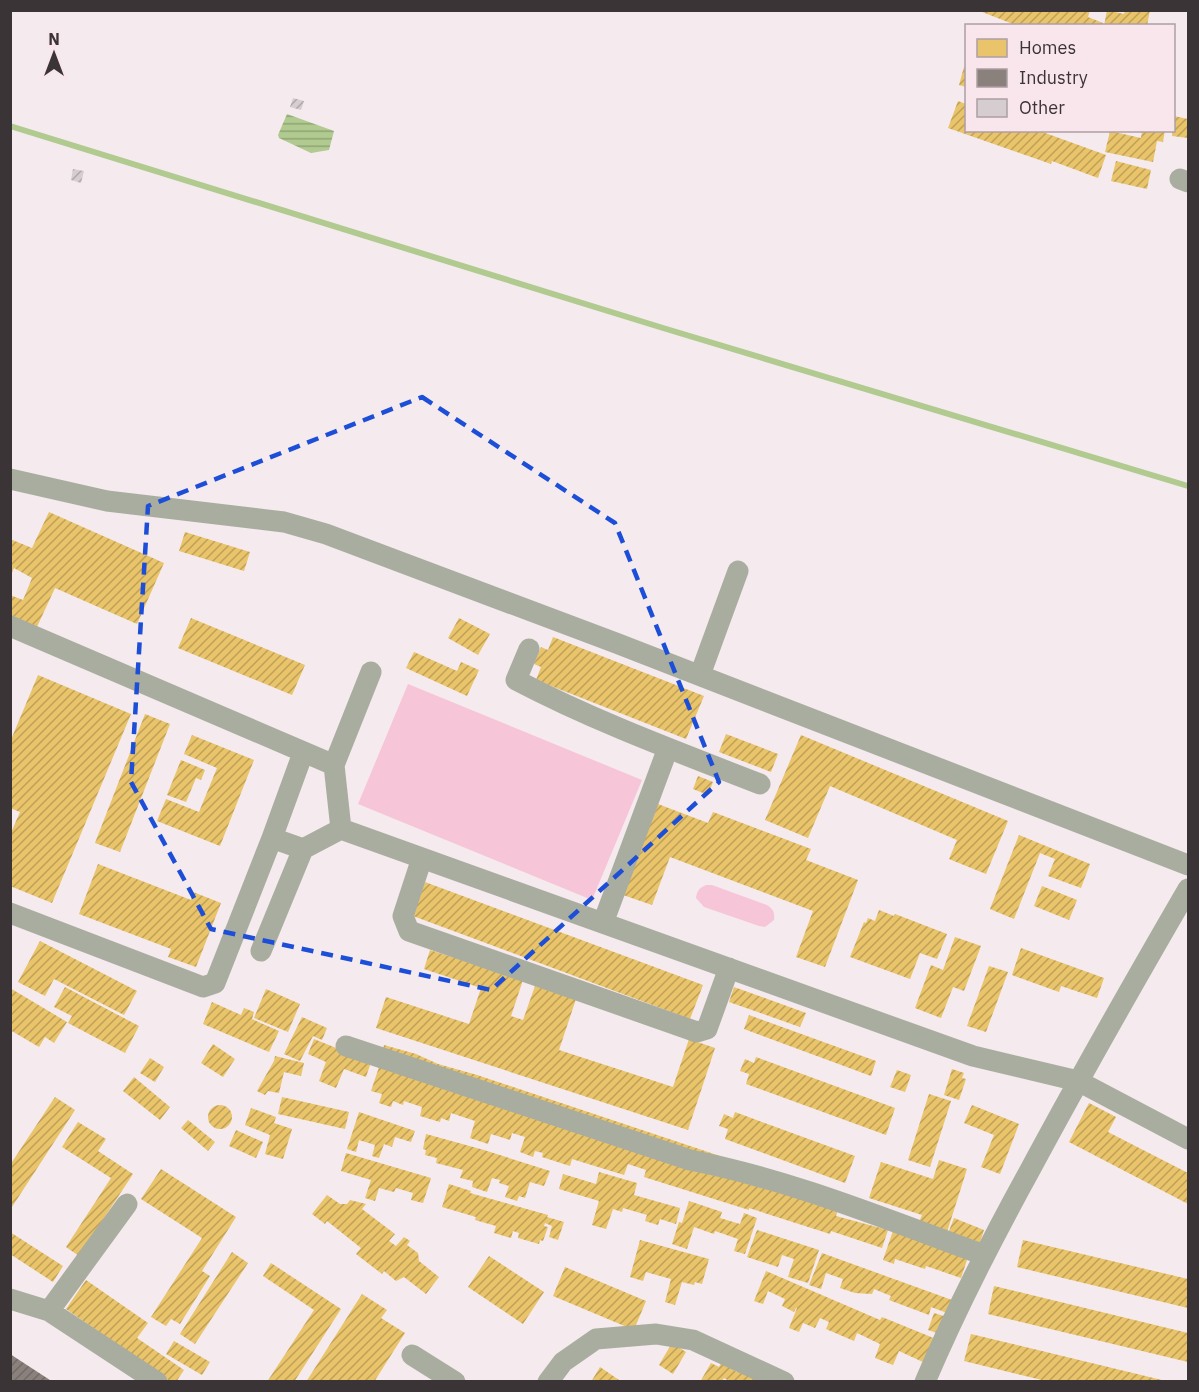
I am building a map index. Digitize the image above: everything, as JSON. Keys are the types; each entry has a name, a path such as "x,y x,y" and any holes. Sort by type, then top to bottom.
{"street":[{"path":"10,479 107,501 284,522 326,534 700,675 1188,865"},
{"path":"700,675 738,571"},
{"path":"10,626 334,765"},
{"path":"529,649 516,680 544,695 668,748 760,784"},
{"path":"340,829 334,765 371,672"},
{"path":"603,923 668,748"},
{"path":"10,913 203,987 215,983 303,753"},
{"path":"261,951 303,849 340,829 973,1056 1077,1081 1188,1139"},
{"path":"272,838 303,849"},
{"path":"422,858 403,916 409,932 697,1032 707,1029 729,968"},
{"path":"925,1382 944,1336 984,1256 1077,1081 1188,889"},
{"path":"346,1046 690,1160 739,1170 805,1189 984,1256"},
{"path":"49,1311 127,1203"},
{"path":"12,1303 49,1311 157,1382"},
{"path":"548,1382 562,1362 596,1339 656,1334 693,1340 784,1382"},
{"path":"412,1355 455,1382"}],"highlighted area":[{"path":"422,397 615,523 719,782 491,990 211,929 131,782 148,506"}],"shaded area":[{"path":"287,114 334,131 329,150 311,153 279,138 278,135"},
{"path":"408,684 642,780 592,900 358,804"},
{"path":"706,885 712,885 767,905 773,911 774,920 765,927 759,926 704,907 696,898 699,890"}],"building: Homes":[{"path":"977,10 1090,10 1088,17 1103,23 1103,24 1013,24"},
{"path":"1107,10 1124,14 1125,10 1150,10 1147,24 1104,24"},
{"path":"964,67 965,87 959,85"},
{"path":"958,101 965,104 965,132 1043,132 1106,155 1098,178 948,128"},
{"path":"1175,116 1188,119 1188,138 1172,136 1172,132 1175,132"},
{"path":"1110,132 1141,138 1142,132 1165,132 1163,142 1157,141 1153,162 1105,152"},
{"path":"1116,161 1151,170 1147,189 1111,181"},
{"path":"49,512 164,563 137,624 55,588 36,629 10,618 10,595 23,600 32,578 14,568 10,577 10,539 32,548"},
{"path":"185,532 250,552 244,571 179,551"},
{"path":"191,618 305,665 292,695 178,648"},
{"path":"459,618 490,634 478,655 448,638"},
{"path":"553,637 704,696 686,739 536,680 541,667 534,664 541,647 548,650"},
{"path":"414,652 457,671 461,662 479,670 467,696 406,668"},
{"path":"38,675 131,714 52,903 10,886 10,835 20,812 10,808 10,742"},
{"path":"145,714 170,724 120,852 95,843"},
{"path":"726,734 778,754 771,772 719,752"},
{"path":"192,735 254,760 220,846 157,821 166,799 199,812 217,768 184,754"},
{"path":"801,735 1008,821 986,874 949,859 957,840 830,786 808,838 765,820"},
{"path":"181,760 205,770 201,780 196,778 186,802 167,795"},
{"path":"698,776 713,782 708,795 693,789"},
{"path":"658,804 708,823 713,812 811,849 806,860 858,880 825,967 796,957 813,911 670,857 652,905 623,895"},
{"path":"1019,835 1090,864 1081,888 1048,876 1055,859 1040,853 1014,919 990,909"},
{"path":"98,864 191,900 193,892 221,903 196,967 168,957 171,949 79,914"},
{"path":"425,882 703,985 690,1019 413,916"},
{"path":"1042,886 1077,900 1069,920 1034,906"},
{"path":"879,910 947,934 937,959 920,953 910,979 850,957 864,922 866,923 868,918 875,921"},
{"path":"955,937 981,946 964,991 953,987 941,1018 915,1008 931,965 943,970"},
{"path":"40,941 137,991 124,1015 54,979 45,996 18,982"},
{"path":"1021,948 1104,978 1097,998 1061,986 1059,992 1012,975"},
{"path":"430,950 523,980 511,1016 523,1020 535,986 576,999 559,1050 673,1087 689,1039 715,1048 688,1130 376,1028 386,997 469,1024 481,988 424,969"},
{"path":"989,966 1008,972 986,1032 967,1026"},
{"path":"65,987 139,1026 125,1053 68,1023 72,1016 54,1007"},
{"path":"734,987 806,1013 800,1027 729,1002"},
{"path":"10,988 67,1022 54,1043 45,1037 39,1047 10,1030"},
{"path":"266,989 300,1004 288,1032 254,1018"},
{"path":"212,1002 241,1015 244,1008 254,1012 252,1019 279,1031 269,1052 203,1024"},
{"path":"749,1015 876,1061 871,1076 744,1029"},
{"path":"302,1017 327,1028 322,1040 313,1036 300,1061 284,1054"},
{"path":"314,1039 371,1062 366,1077 344,1069 336,1088 319,1081 326,1062 308,1054"},
{"path":"213,1044 235,1059 223,1077 201,1063"},
{"path":"384,1045 732,1160 732,1166 382,1054"},
{"path":"275,1056 304,1063 301,1076 284,1072 279,1093 268,1091 265,1095 257,1091"},
{"path":"756,1057 895,1108 886,1135 746,1084 749,1074 740,1071 745,1059 754,1063"},
{"path":"150,1058 164,1067 155,1082 140,1073"},
{"path":"380,1064 839,1206 836,1216 888,1230 882,1248 644,1177 646,1170 628,1164 624,1175 572,1159 570,1166 542,1157 543,1153 535,1151 533,1157 520,1152 525,1137 512,1133 510,1140 491,1134 488,1144 470,1138 475,1121 451,1113 449,1121 441,1118 440,1122 420,1116 422,1107 404,1101 403,1105 393,1101 391,1107 379,1103 382,1094 371,1091"},
{"path":"952,1069 964,1073 962,1078 966,1079 959,1100 944,1095"},
{"path":"897,1070 911,1075 905,1092 890,1087"},
{"path":"134,1077 170,1107 160,1120 123,1091"},
{"path":"929,1094 951,1101 930,1167 908,1160"},
{"path":"55,1097 75,1110 10,1210 10,1165"},
{"path":"282,1097 349,1112 345,1129 278,1114"},
{"path":"1089,1103 1116,1117 1108,1132 1188,1173 1188,1204 1069,1142"},
{"path":"220,1105 229,1108 232,1117 229,1126 220,1129 211,1126 208,1117 211,1108"},
{"path":"972,1105 1019,1124 1000,1174 981,1167 994,1135 964,1123"},
{"path":"251,1108 276,1117 274,1123 292,1129 283,1159 265,1154 270,1135 245,1125"},
{"path":"359,1112 415,1131 411,1142 395,1137 392,1147 384,1144 379,1158 372,1156 375,1145 359,1140 356,1152 347,1149"},
{"path":"735,1112 855,1156 845,1183 725,1139 728,1129 719,1126 724,1114 733,1118"},
{"path":"188,1120 215,1142 208,1151 181,1128"},
{"path":"78,1122 106,1139 98,1151 133,1174 79,1256 66,1247 111,1178 62,1147"},
{"path":"236,1130 263,1142 256,1158 229,1146"},
{"path":"426,1134 550,1171 544,1186 530,1182 525,1198 519,1196 517,1201 505,1197 509,1186 499,1183 500,1180 492,1178 487,1192 472,1187 473,1181 460,1178 463,1170 436,1163 437,1158 425,1155 426,1150 423,1149"},
{"path":"346,1153 431,1178 423,1203 411,1200 413,1193 396,1188 394,1192 379,1188 375,1201 365,1198 371,1180 341,1171"},
{"path":"939,1160 967,1169 947,1232 919,1222 922,1215 869,1198 881,1162 933,1179"},
{"path":"161,1169 236,1217 202,1271 210,1276 180,1324 171,1319 166,1326 151,1317 202,1238 141,1199"},
{"path":"599,1172 637,1183 634,1195 680,1208 676,1224 660,1219 658,1225 645,1221 647,1215 623,1208 622,1212 613,1209 606,1229 592,1225 599,1201 559,1189 563,1174 596,1184"},
{"path":"449,1184 471,1191 470,1193 548,1215 547,1217 564,1222 558,1240 549,1237 552,1226 545,1223 544,1226 548,1227 543,1241 540,1240 539,1244 518,1238 519,1233 513,1231 511,1238 494,1233 496,1226 475,1220 476,1217 442,1207"},
{"path":"327,1195 340,1204 347,1204 350,1200 366,1204 362,1209 395,1234 389,1241 396,1246 404,1237 410,1241 407,1245 418,1253 419,1261 439,1277 426,1294 404,1277 396,1281 384,1271 382,1274 356,1254 361,1248 327,1221 325,1224 312,1214"},
{"path":"689,1201 722,1212 720,1218 740,1224 744,1213 757,1218 745,1254 734,1251 738,1239 694,1227 687,1249 672,1244"},
{"path":"954,1218 984,1230 978,1248 947,1236"},
{"path":"894,1228 969,1254 961,1278 926,1266 925,1269 895,1259 894,1264 883,1260"},
{"path":"757,1230 819,1250 808,1283 788,1277 794,1259 782,1255 778,1267 747,1257"},
{"path":"10,1232 63,1266 53,1282 10,1254"},
{"path":"640,1240 709,1259 702,1284 682,1282 675,1305 665,1302 671,1279 646,1272 643,1281 630,1277"},
{"path":"1023,1240 1188,1279 1188,1308 1017,1267"},
{"path":"232,1252 248,1263 195,1344 180,1334"},
{"path":"822,1253 952,1300 947,1313 931,1307 929,1315 889,1300 891,1296 874,1289 872,1294 855,1293 840,1288 843,1279 826,1273 821,1289 809,1285"},
{"path":"489,1256 544,1292 523,1324 468,1287"},
{"path":"271,1263 341,1309 294,1382 267,1382 314,1310 263,1276"},
{"path":"565,1267 646,1301 634,1330 553,1296"},
{"path":"766,1271 880,1320 882,1317 936,1339 925,1363 899,1351 893,1365 875,1358 880,1344 857,1333 854,1341 826,1329 829,1322 820,1318 815,1328 803,1323 799,1332 789,1328 797,1308 794,1312 782,1306 785,1299 768,1291 763,1304 754,1301"},
{"path":"86,1280 148,1323 137,1338 184,1370 176,1382 171,1382 66,1309"},
{"path":"994,1286 1188,1333 1188,1362 988,1314"},
{"path":"362,1294 387,1310 381,1318 405,1333 374,1382 306,1382"},
{"path":"934,1313 944,1316 937,1333 928,1330"},
{"path":"971,1334 1166,1382 1050,1382 964,1361"},
{"path":"174,1341 210,1362 202,1375 166,1354"},
{"path":"672,1343 686,1352 673,1374 659,1365"},
{"path":"711,1363 719,1367 721,1363 737,1372 739,1368 763,1382 731,1382 724,1378 721,1382 700,1382"},
{"path":"600,1367 622,1382 591,1382"}],"building: Industry":[{"path":"10,1354 53,1382 10,1382"}],"building: Other":[{"path":"293,98 304,101 301,110 290,107"},
{"path":"73,169 84,171 81,183 71,180"}],"waterway":[{"path":"10,126 663,328 1188,486"}]}
